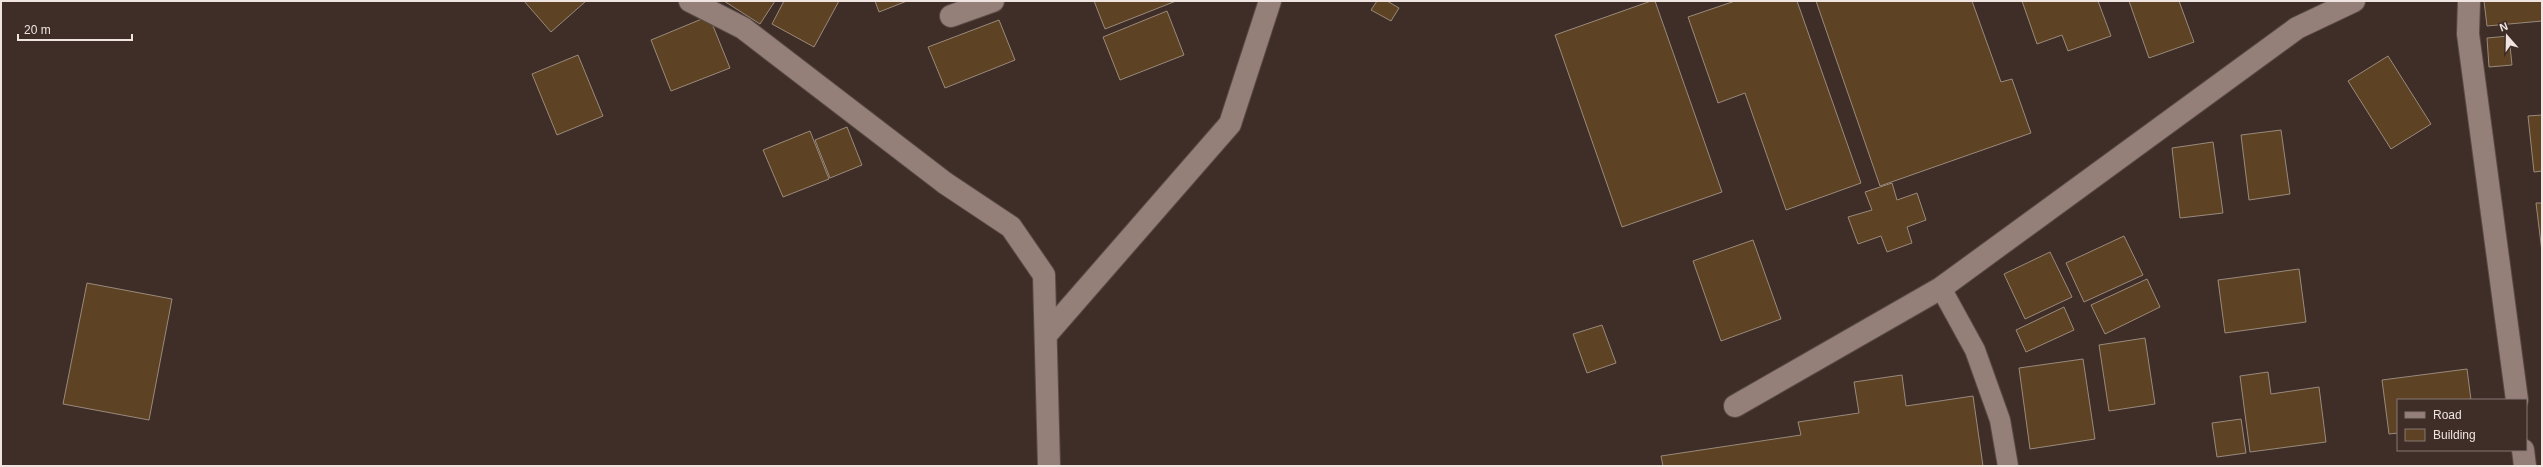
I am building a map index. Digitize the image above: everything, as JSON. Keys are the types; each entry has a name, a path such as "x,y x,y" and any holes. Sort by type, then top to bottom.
{"street":[{"path":"690,1 743,28 945,183 1011,227 1044,275 1049,466"},
{"path":"952,16 993,1"},
{"path":"1046,335 1230,124 1270,1"},
{"path":"1735,406 1941,288 2297,28 2354,1"},
{"path":"2469,1 2468,34 2517,399"},
{"path":"2523,451 2525,466"}],"lane":[{"path":"1941,288 1975,350 2000,420 2008,466"}],"building":[{"path":"524,1 586,1 551,32"},
{"path":"724,1 775,1 760,24"},
{"path":"784,1 839,1 814,47 772,24"},
{"path":"875,1 907,1 879,12"},
{"path":"1094,1 1176,1 1105,29"},
{"path":"1377,1 1387,1 1399,8 1391,21 1371,10"},
{"path":"1651,1 1655,1 1722,192 1622,227 1555,35"},
{"path":"1735,1 1797,1 1861,183 1786,210 1745,93 1718,103 1688,17"},
{"path":"1816,1 1972,1 2001,82 2012,79 2031,133 1880,186"},
{"path":"2022,1 2098,1 2111,36 2068,51 2062,35 2037,44"},
{"path":"2129,1 2179,1 2194,42 2149,58"},
{"path":"2484,1 2542,1 2542,21 2487,26"},
{"path":"1167,11 1184,55 1120,80 1103,37"},
{"path":"709,16 730,68 671,91 651,40"},
{"path":"999,20 1015,60 945,88 928,47"},
{"path":"2509,36 2512,65 2489,67 2487,38"},
{"path":"578,55 603,116 557,135 532,74"},
{"path":"2388,56 2431,124 2391,149 2348,81"},
{"path":"2542,115 2542,171 2534,172 2528,116"},
{"path":"847,127 862,165 830,178 815,140"},
{"path":"2281,130 2290,194 2249,200 2241,135"},
{"path":"810,131 829,179 783,197 763,150"},
{"path":"2213,142 2223,213 2180,218 2172,148"},
{"path":"1892,183 1897,200 1917,193 1926,220 1907,227 1912,243 1887,252 1881,236 1858,244 1848,217 1872,210 1865,192"},
{"path":"2536,203 2542,203 2542,252"},
{"path":"2124,236 2143,275 2084,302 2066,263"},
{"path":"1753,240 1781,319 1721,341 1693,261"},
{"path":"2050,252 2072,297 2025,319 2004,274"},
{"path":"2299,269 2306,322 2225,333 2218,280"},
{"path":"2147,279 2160,307 2105,334 2091,305"},
{"path":"87,283 172,299 149,420 63,404"},
{"path":"2064,307 2074,330 2026,352 2016,330"},
{"path":"1602,325 1616,363 1587,373 1573,334"},
{"path":"2145,338 2155,404 2109,411 2099,345"},
{"path":"2083,359 2095,439 2030,449 2019,368"},
{"path":"2467,369 2471,399 2397,399 2397,433 2389,434 2382,380"},
{"path":"2268,372 2271,394 2319,387 2326,442 2250,452 2240,376"},
{"path":"1902,375 1906,406 1973,396 1983,466 1663,466 1661,456 1801,435 1798,422 1859,413 1854,382"},
{"path":"2241,419 2246,453 2217,457 2212,423"}]}
